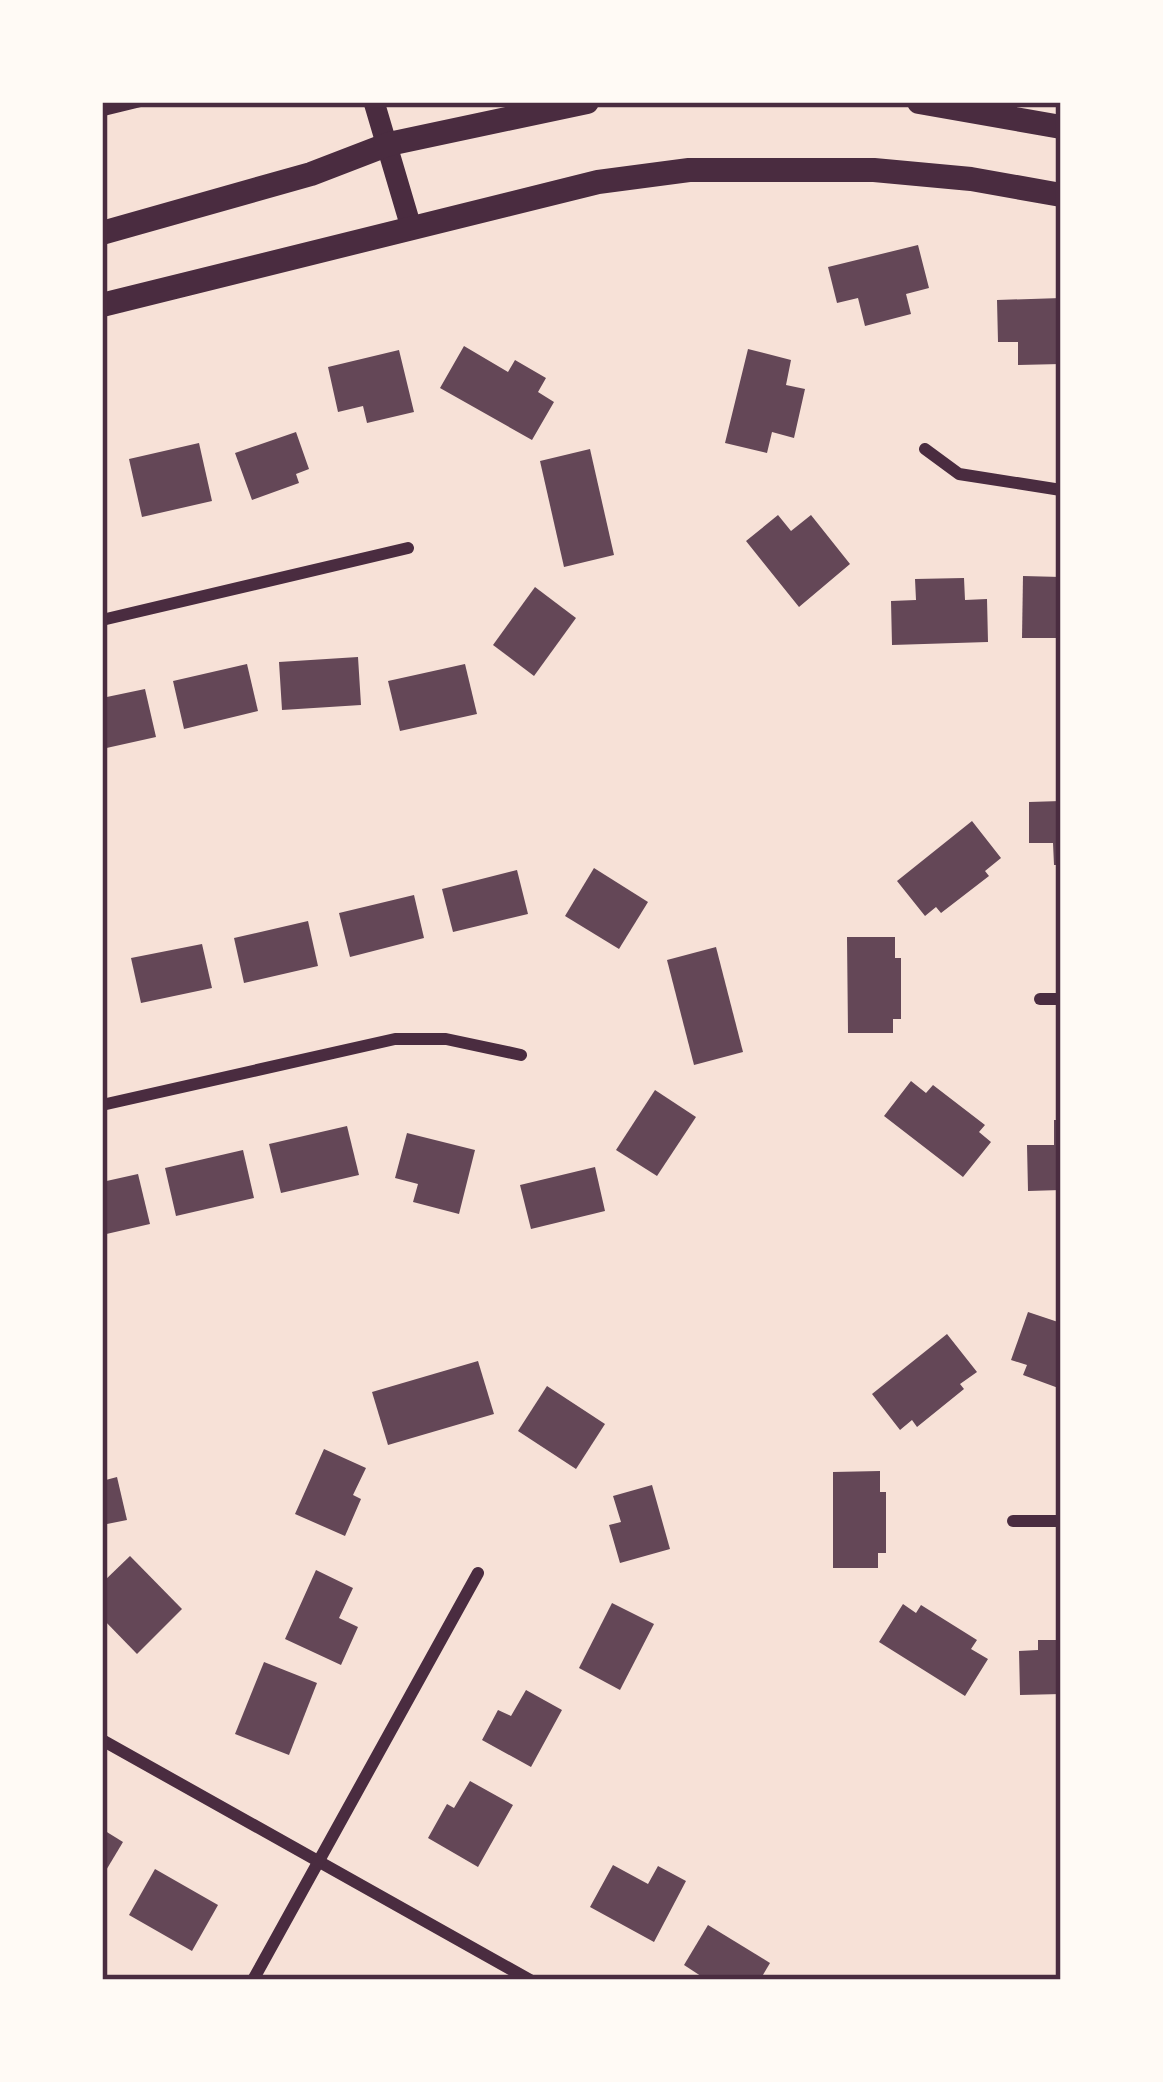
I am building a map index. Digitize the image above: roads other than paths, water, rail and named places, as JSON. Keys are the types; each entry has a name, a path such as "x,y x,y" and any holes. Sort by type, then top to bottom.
{"main road":[{"path":"102,233 310,174 388,143 587,102"},
{"path":"920,102 1061,128"},
{"path":"102,304 598,182 689,170 874,170 971,178 1061,195"}],"street":[{"path":"374,102 411,227"},
{"path":"926,449 959,474 1061,490"},
{"path":"102,620 408,548"},
{"path":"1040,999 1061,999"},
{"path":"102,1105 394,1040 446,1039 521,1055"},
{"path":"1013,1521 1061,1521"},
{"path":"253,1980 478,1573"},
{"path":"102,1740 530,1980"}],"lane":[{"path":"102,112 143,102"}]}
